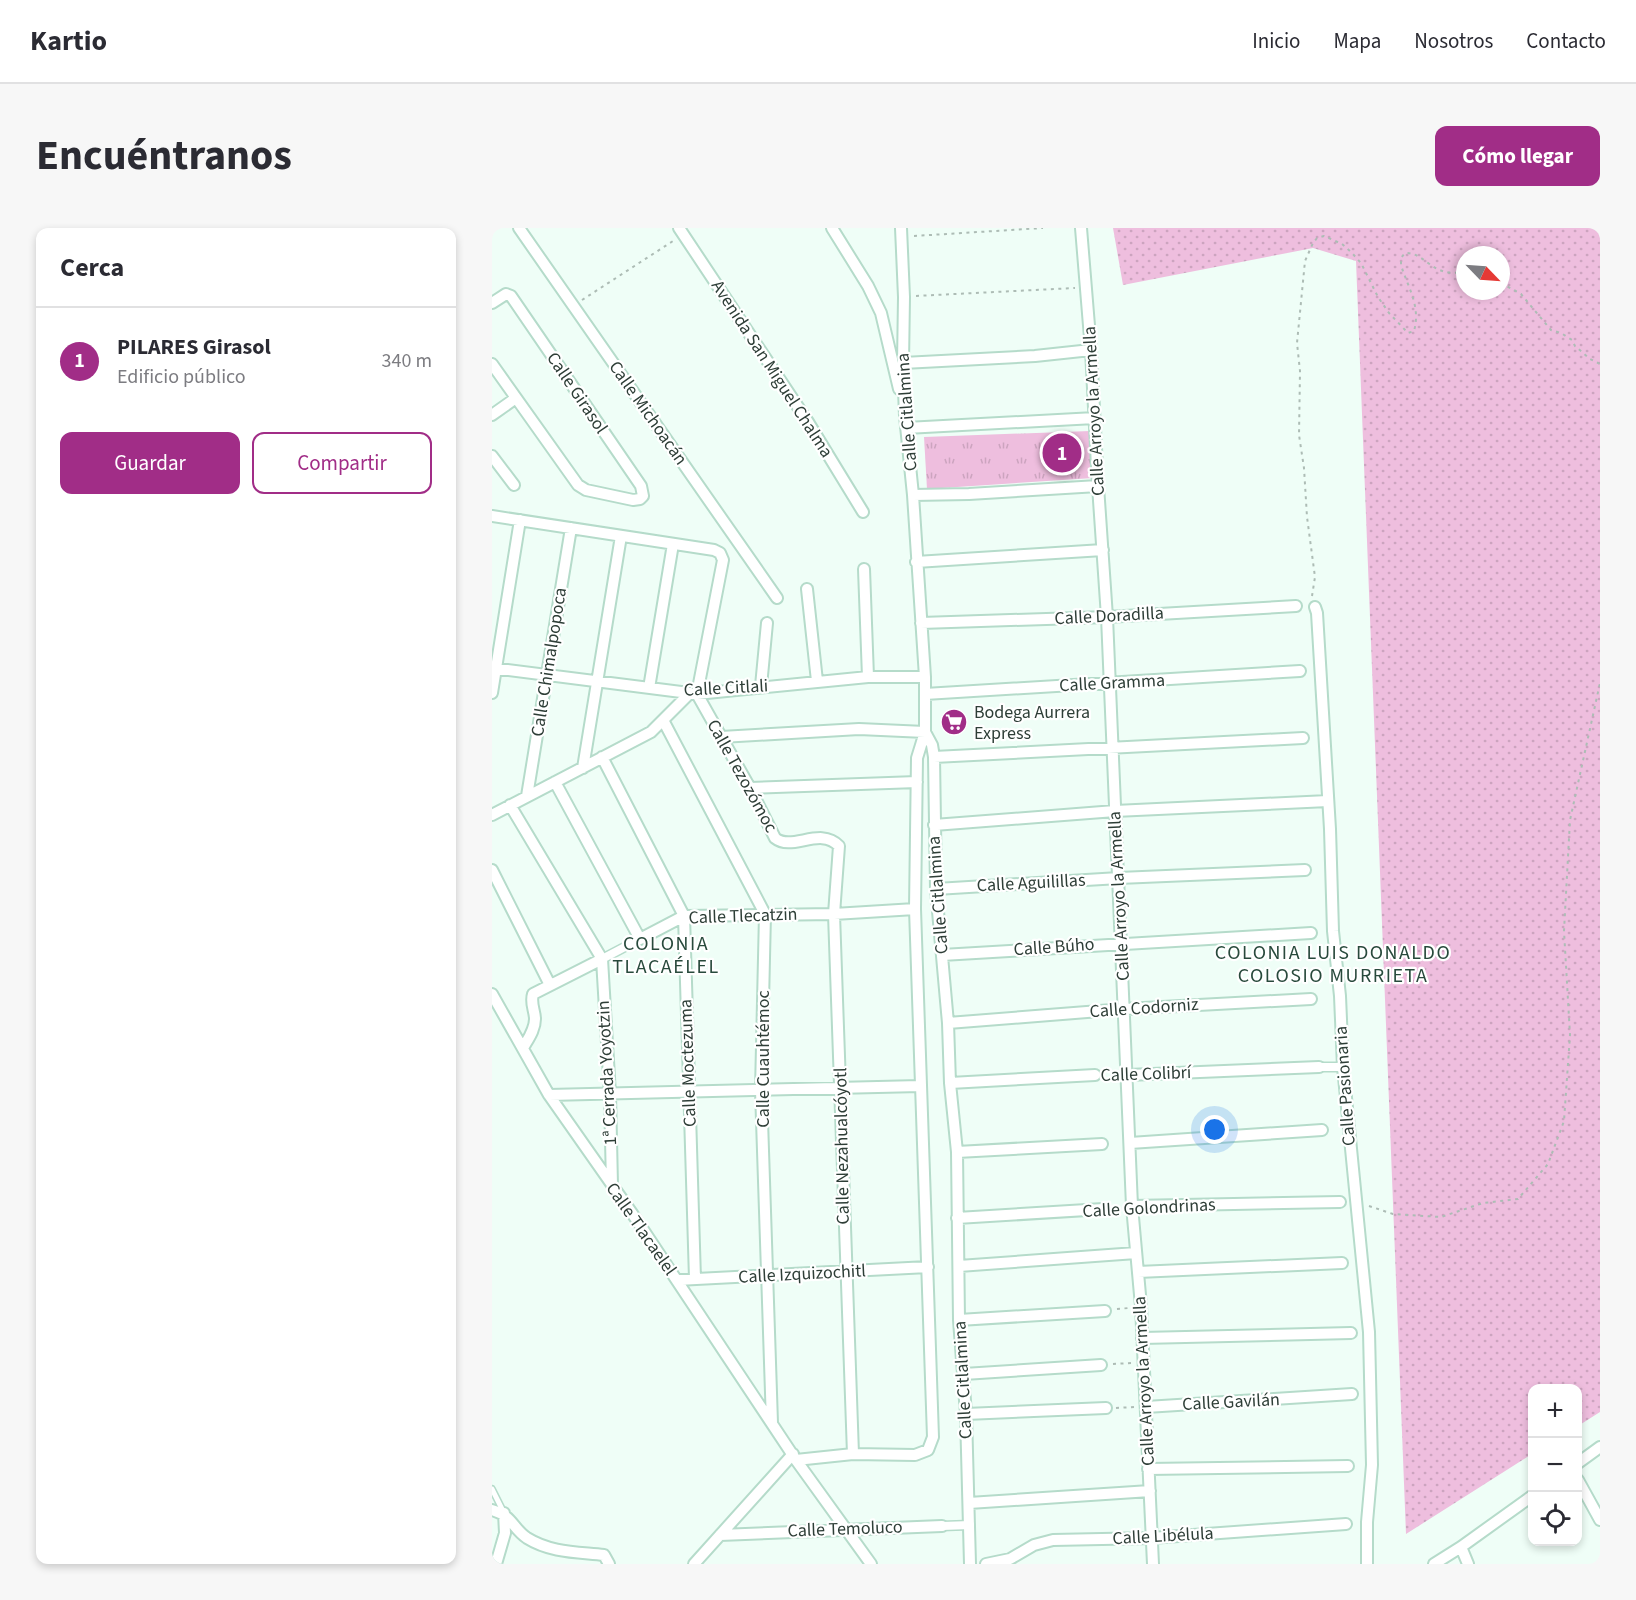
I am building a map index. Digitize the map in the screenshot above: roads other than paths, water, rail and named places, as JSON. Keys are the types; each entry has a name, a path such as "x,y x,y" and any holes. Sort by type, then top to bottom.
{"street":[{"name":"Calle Michoacán","path":"519,228 777,598"},
{"path":"832,228 868,286 881,313 905,416"},
{"name":"Calle Arroyo la Armella","path":"1081,228 1091,350 1111,683 1132,1206 1141,1306 1153,1564"},
{"name":"Avenida San Miguel Chalma","path":"681,231 808,422 863,512"},
{"name":"Calle Citlalmina","path":"901,232 905,416 913,495 925,677 925,732 932,746 934,757 936,889 957,1152 959,1320 966,1414 970,1564"},
{"name":"Calle Girasol","path":"492,303 506,294 511,296 641,486 643,496 633,500 586,490 578,485 516,398"},
{"path":"903,363 1035,357 1091,350"},
{"path":"492,364 516,398 492,415"},
{"path":"906,428 1095,418"},
{"path":"492,456 514,486"},
{"path":"913,495 1098,486"},
{"path":"492,516 714,550 723,560 693,693 651,732 492,815"},
{"path":"492,693 494,669 520,520"},
{"name":"Calle Chimalpopoca","path":"527,796 571,528"},
{"path":"583,768 621,536"},
{"path":"650,688 673,544"},
{"path":"916,562 1103,550"},
{"path":"864,569 868,677"},
{"path":"807,589 817,681"},
{"name":"Calle Doradilla","path":"921,623 1107,617 1296,606"},
{"name":"Calle Pasionaria","path":"1312,606 1317,613 1333,931 1340,996 1343,1067 1354,1201 1369,1332 1372,1465 1367,1522 1367,1564"},
{"path":"760,686 766,623"},
{"name":"Calle Citlali","path":"494,669 693,693 868,677 925,677"},
{"name":"Calle Gramma","path":"925,694 1300,671"},
{"name":"Calle Tezozómoc","path":"693,693 750,788 775,838 780,842 818,838 833,840"},
{"name":"Calle Cuauhtémoc","path":"663,720 765,914 761,1090 772,1423"},
{"path":"694,1564 794,1457 853,1454 915,1455 928,1450 933,1437 915,909 917,758 925,732 860,729 721,737"},
{"path":"934,757 1303,738"},
{"name":"Calle Moctezuma","path":"602,757 684,916 695,1279"},
{"path":"555,782 640,939"},
{"path":"750,788 917,782"},
{"path":"934,825 1115,811 1328,801"},
{"name":"1ª Cerrada Yoyotzin","path":"510,805 602,959 610,1094 612,1186"},
{"name":"Calle Nezahualcóyotl","path":"833,840 839,846 834,914 842,1088 845,1272 853,1454"},
{"path":"492,870 550,985 533,994 531,998 535,1020 532,1032 523,1048"},
{"name":"Calle Aguilillas","path":"936,889 1305,870"},
{"name":"Calle Tlecatzin","path":"550,985 684,916 834,914 915,909"},
{"name":"Calle Búho","path":"942,955 1311,933"},
{"name":"Calle Tlacaelel","path":"492,994 549,1095 677,1280 794,1457 871,1564"},
{"name":"Calle Codorniz","path":"948,1023 1125,1009 1311,999"},
{"name":"Calle Colibrí","path":"1128,1075 1343,1067"},
{"name":"Calle Colibrí","path":"950,1083 1095,1076"},
{"path":"549,1095 920,1086"},
{"path":"1130,1143 1322,1130"},
{"path":"957,1152 1102,1144"},
{"name":"Calle Golondrinas","path":"1132,1206 1340,1202"},
{"name":"Calle Golondrinas","path":"957,1218 1103,1209"},
{"path":"959,1266 1136,1253"},
{"path":"1138,1272 1342,1263"},
{"name":"Calle Izquizochitl","path":"677,1280 928,1267"},
{"path":"959,1320 1105,1311"},
{"path":"1142,1338 1351,1333"},
{"path":"964,1374 1101,1365"},
{"name":"Calle Gavilán","path":"1146,1407 1352,1394"},
{"path":"966,1414 1106,1408"},
{"path":"1582,1460 1600,1447"},
{"path":"1148,1469 1348,1466"},
{"path":"1582,1487 1600,1520"},
{"path":"969,1503 1150,1491"},
{"path":"1434,1564 1528,1500"},
{"path":"492,1510 504,1513 525,1537 540,1545 554,1550 604,1555 609,1564"},
{"path":"496,1564 505,1533 504,1513"},
{"name":"Calle Libélula","path":"986,1564 1010,1559 1034,1545 1053,1540 1151,1538 1346,1524"},
{"name":"Calle Temoluco","path":"720,1535 970,1525"},
{"path":"1461,1547 1468,1564"}],"lane":[{"path":"492,1489 504,1513"}],"place":[{"name":"PILARES Girasol","path":"1062,453"},
{"name":"Bodega Aurrera Express","path":"954,722"}],"district":[{"name":"COLONIA TLACAÉLEL","path":"666,956"},
{"name":"COLONIA LUIS DONALDO COLOSIO MURRIETA","path":"1333,964"}]}
